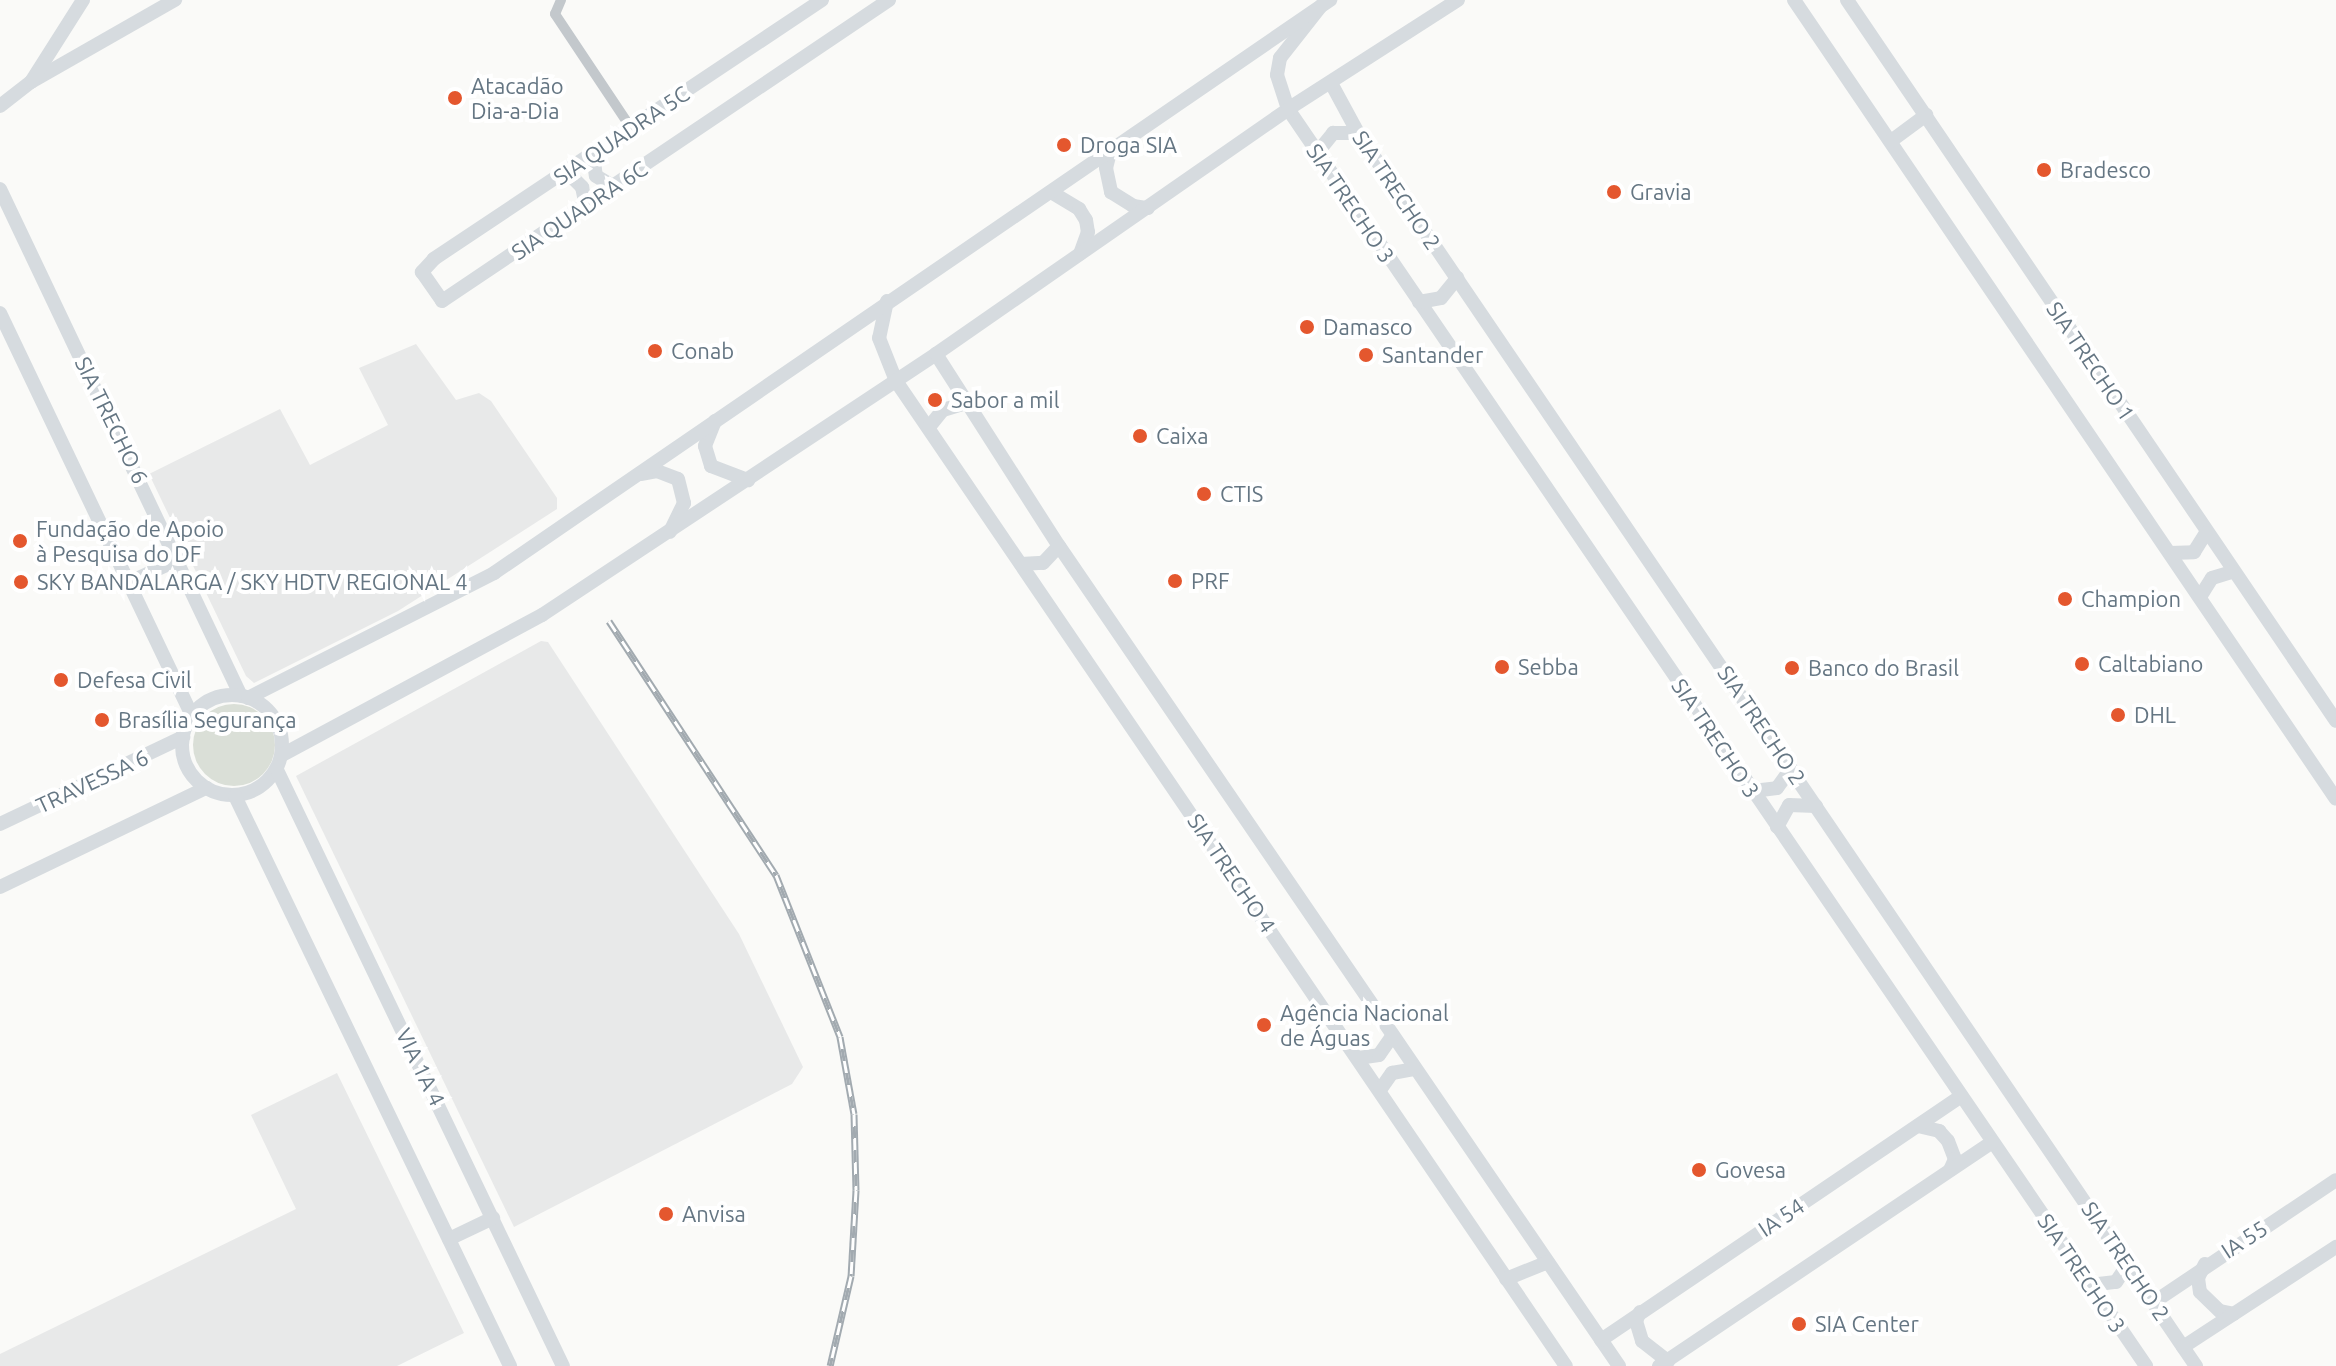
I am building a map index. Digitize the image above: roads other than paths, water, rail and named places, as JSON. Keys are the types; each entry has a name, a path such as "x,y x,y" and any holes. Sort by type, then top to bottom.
{"main road":[{"path":"31,82 83,0"},
{"path":"0,106 31,82 175,0"},
{"name":"SIA QUADRA 5C","path":"442,301 422,272 434,259 822,0"},
{"name":"SIA QUADRA 6C","path":"442,301 889,0"},
{"path":"1326,3 494,573 244,697 214,699 192,715 183,737 187,766 206,788 235,796 266,783 279,762 542,615 670,532 1078,258 1288,109 1458,0"},
{"path":"1794,0 2336,799"},
{"name":"SIA TRECHO 1","path":"1847,0 2232,572 2336,721"},
{"name":"SIA TRECHO 3","path":"1326,3 1280,58 1277,75 1288,109 2146,1366"},
{"name":"SIA TRECHO 2","path":"1331,83 1358,133 2196,1366"},
{"path":"1891,141 1926,115"},
{"path":"1317,153 1333,133 1358,133"},
{"path":"1110,152 1106,168 1111,192 1133,206 1148,208"},
{"path":"593,153 596,176 614,187"},
{"path":"566,171 582,187 586,206"},
{"name":"SIA TRECHO 6","path":"0,189 244,697"},
{"path":"1051,192 1079,209 1086,220 1088,232 1078,258"},
{"path":"1419,302 1441,298 1457,278"},
{"name":"SIA TRECHO 4","path":"887,301 879,338 896,381 1566,1366"},
{"path":"0,313 192,715"},
{"path":"936,354 1059,546 1619,1366"},
{"path":"929,427 943,410 966,403"},
{"path":"715,421 705,446 711,466 748,480"},
{"path":"633,476 657,471 678,479 684,503 670,532"},
{"path":"2170,553 2194,552 2206,533"},
{"path":"1021,564 1043,563 1059,546"},
{"path":"130,582 179,559"},
{"path":"2200,597 2212,578 2232,572"},
{"path":"244,697 276,720 279,762"},
{"name":"TRAVESSA 6","path":"0,824 183,737"},
{"name":"VIA 1A 4","path":"279,762 563,1366"},
{"path":"1753,791 1777,788 1791,769"},
{"path":"0,887 206,788"},
{"path":"235,796 510,1366"},
{"path":"1777,827 1789,805 1816,806"},
{"path":"1358,1058 1379,1055 1393,1035"},
{"path":"1380,1090 1392,1073 1414,1069"},
{"name":"IA 54","path":"1601,1340 1961,1096"},
{"path":"1918,1126 1939,1131 1948,1141 1955,1159 1950,1170"},
{"path":"1640,1312 1636,1321 1642,1341 1663,1363 1992,1142"},
{"name":"IA 55","path":"2154,1302 2205,1264 2333,1184"},
{"path":"449,1239 493,1218"},
{"path":"2183,1347 2336,1247"},
{"path":"1506,1279 1548,1262"},
{"path":"2090,1285 2116,1282 2128,1264"},
{"path":"2205,1264 2198,1278 2200,1292 2220,1311 2234,1314"}],"street":[{"path":"557,4 631,128"}],"railway":[{"path":"609,621 776,875 840,1037 854,1114 856,1190 851,1276 830,1366"}],"place":[{"name":"Atacadão Dia-a-Dia","path":"455,98"},
{"name":"Droga SIA","path":"1064,145"},
{"name":"Bradesco","path":"2044,170"},
{"name":"Gravia","path":"1614,192"},
{"name":"Damasco","path":"1307,327"},
{"name":"Conab","path":"655,351"},
{"name":"Santander","path":"1366,355"},
{"name":"Sabor a mil","path":"935,400"},
{"name":"Caixa","path":"1140,436"},
{"name":"CTIS","path":"1204,494"},
{"name":"Fundação de Apoio à Pesquisa do DF","path":"20,541"},
{"name":"PRF","path":"1175,581"},
{"name":"SKY BANDALARGA / SKY HDTV REGIONAL 4","path":"21,582"},
{"name":"Champion","path":"2065,599"},
{"name":"Caltabiano","path":"2082,664"},
{"name":"Sebba","path":"1502,667"},
{"name":"Banco do Brasil","path":"1792,668"},
{"name":"Defesa Civil","path":"61,680"},
{"name":"DHL","path":"2118,715"},
{"name":"Brasília Segurança","path":"102,720"},
{"name":"Agência Nacional de Águas","path":"1264,1025"},
{"name":"Govesa","path":"1699,1170"},
{"name":"Anvisa","path":"666,1214"},
{"name":"SIA Center","path":"1799,1324"}]}
